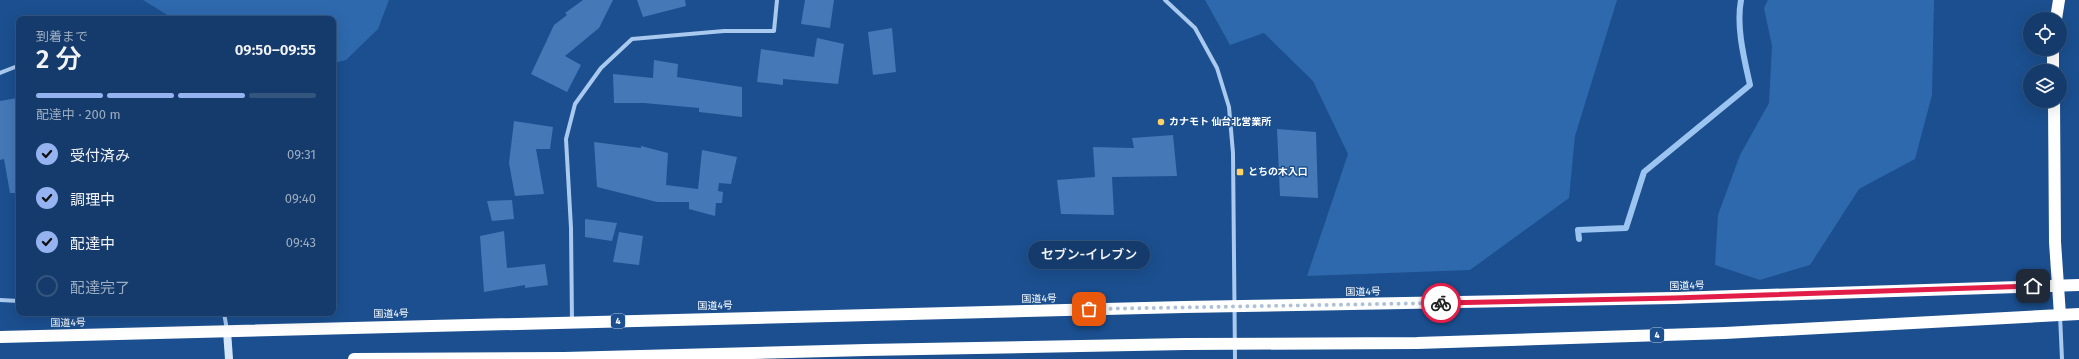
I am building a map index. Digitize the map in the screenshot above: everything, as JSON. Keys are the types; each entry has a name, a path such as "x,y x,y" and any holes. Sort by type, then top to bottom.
{"highway":[{"path":"2057,12 2059,0"},
{"path":"2054,108 2054,242 2060,315"},
{"name":"国道4号","path":"0,337 572,322 1674,298 2079,285"},
{"name":"4","path":"354,359 564,359 874,350 1177,344 1235,345 1417,343 1725,333 2079,314"}],"street":[{"path":"572,322 571,228 566,139 575,104 601,68 632,39 724,31 774,31 777,0"},
{"path":"1165,0 1195,28 1217,68 1229,107 1233,153 1235,359"},
{"path":"0,73 16,68"},
{"path":"0,300 16,301"},
{"path":"2060,315 2062,359"},
{"path":"224,316 229,359"}],"shaded area":[{"path":"143,0 389,0 378,29 346,60 336,62 336,16 169,16"},
{"path":"1205,0 1617,0 1575,136 1569,198 1470,270 1307,276 1348,154 1313,81 1264,33 1230,45"},
{"path":"1768,0 1934,0 1932,95 1915,159 1859,189 1810,265 1760,280 1715,265 1718,215 1740,155 1769,103 1772,46 1764,8"}],"building":[{"path":"583,0 613,0 599,28 565,56 581,65 567,92 531,74 554,25 567,15 565,13"},
{"path":"637,0 685,0 686,6 643,17"},
{"path":"805,0 834,0 830,28 801,24"},
{"path":"892,28 896,72 873,75 868,32"},
{"path":"817,38 844,44 838,84 783,79 783,85 757,82 761,49 814,57"},
{"path":"654,60 678,64 677,77 742,87 742,117 699,112 699,108 644,103 614,103 613,74 653,78"},
{"path":"16,98 16,193 10,193 4,159 0,160 0,101"},
{"path":"514,121 553,127 550,149 536,149 544,194 515,196 509,163"},
{"path":"1277,129 1316,132 1318,198 1280,196"},
{"path":"1173,135 1177,176 1112,177 1114,215 1061,214 1057,180 1095,177 1093,147 1134,148 1132,138"},
{"path":"594,142 641,148 641,146 668,153 666,185 698,189 702,150 737,157 731,184 719,183 718,191 723,192 722,203 716,203 715,216 689,209 689,202 657,202 597,187"},
{"path":"512,200 514,219 492,221 487,201"},
{"path":"585,219 617,223 612,241 585,237"},
{"path":"504,231 507,268 545,264 548,285 525,288 525,285 484,292 480,236"},
{"path":"619,232 643,236 639,265 613,262"}],"waterway":[{"path":"1579,239 1578,230 1626,228 1644,172 1750,85 1740,32 1739,21 1741,0"}],"way so far":[{"path":"1089,309 1441,303"}],"place":[{"name":"カナモト 仙台北営業所","path":"1161,122"},
{"name":"とちの木入口","path":"1240,172"},
{"name":"セブン-イレブン","path":"1089,309"}],"route":[{"path":"1441,303 1674,298 2033,286"}]}
